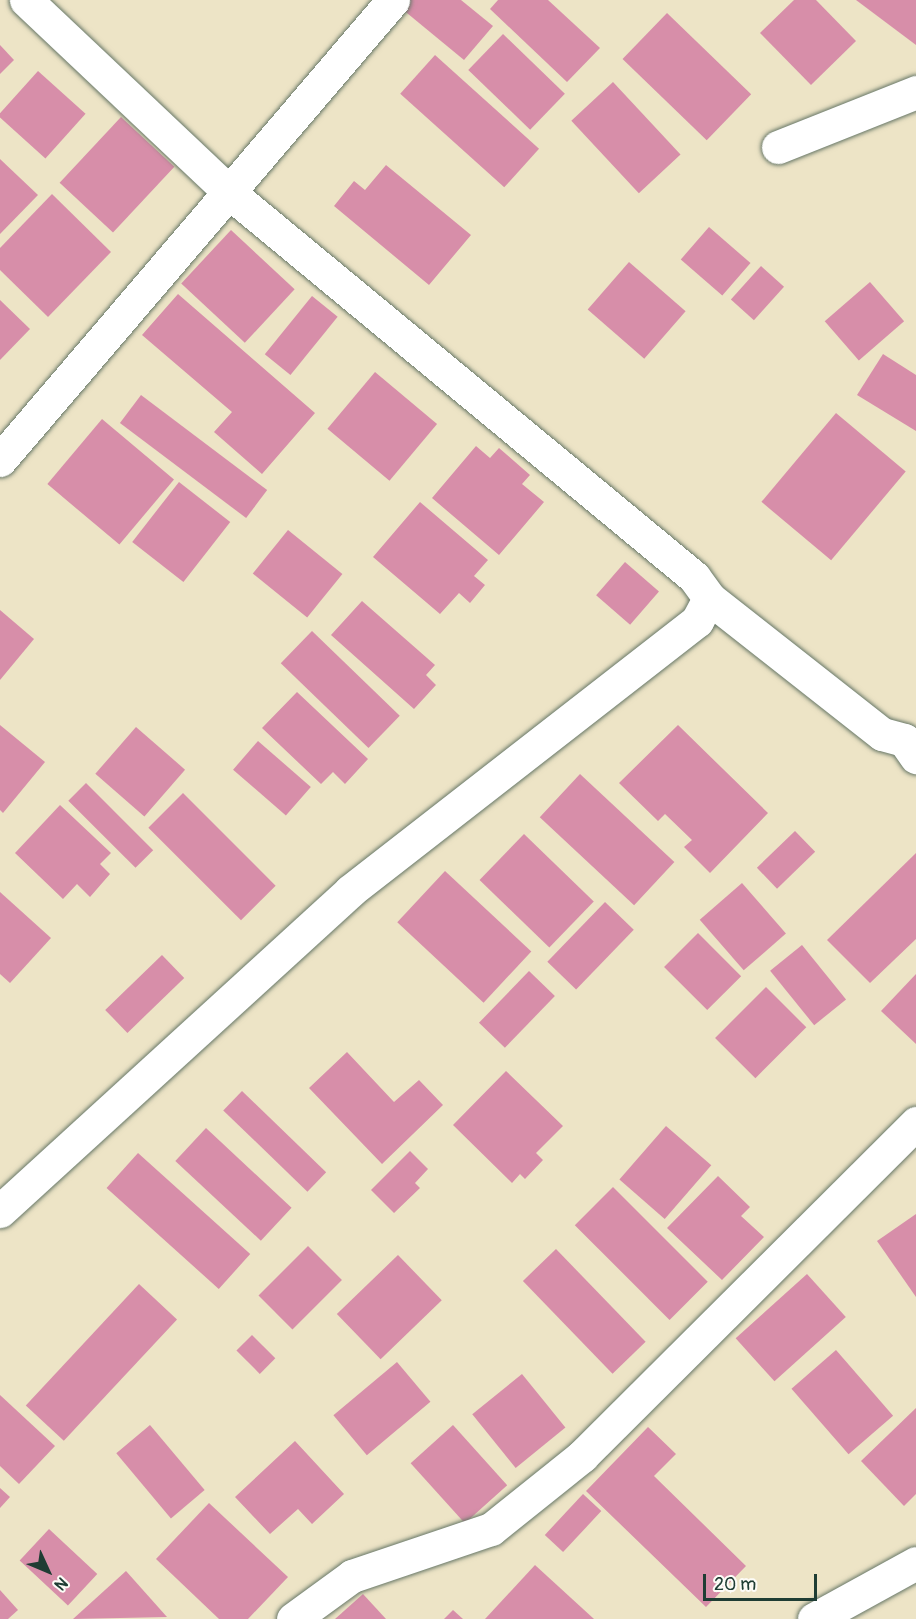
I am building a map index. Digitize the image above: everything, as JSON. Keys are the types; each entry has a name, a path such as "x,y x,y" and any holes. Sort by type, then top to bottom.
{"street":[{"path":"26,0 231,194 694,577 709,598 882,734 912,741"},
{"path":"0,460 231,194 393,0"},
{"path":"778,147 916,92"},
{"path":"0,1211 350,891 697,621 709,598"},
{"path":"293,1619 352,1576 491,1529 582,1456 916,1123"},
{"path":"813,1619 916,1563"}],"building":[{"path":"400,0 461,0 493,26 464,60 396,4"},
{"path":"498,0 548,0 600,48 567,82 490,9"},
{"path":"794,0 816,0 856,41 811,85 760,33"},
{"path":"856,0 916,0 916,45"},
{"path":"667,13 751,94 707,140 623,59"},
{"path":"503,34 565,94 530,130 468,70"},
{"path":"0,45 14,60 0,74"},
{"path":"435,55 539,149 504,187 400,94"},
{"path":"38,71 86,114 45,158 0,118 0,113"},
{"path":"613,82 681,154 639,193 571,121"},
{"path":"121,117 174,167 113,233 60,183"},
{"path":"0,159 38,195 0,234"},
{"path":"386,165 471,235 429,285 334,206 354,181 365,190"},
{"path":"52,194 111,252 48,317 0,270 0,248"},
{"path":"709,227 751,263 722,296 681,259"},
{"path":"231,230 295,289 245,343 181,283"},
{"path":"629,262 686,311 644,359 588,310"},
{"path":"761,266 784,287 754,320 731,299"},
{"path":"870,282 904,321 859,361 825,321"},
{"path":"178,294 315,413 262,474 214,432 232,412 142,335"},
{"path":"312,296 338,317 290,375 265,354"},
{"path":"0,300 30,329 0,360"},
{"path":"883,354 916,375 916,431 857,395"},
{"path":"375,372 437,424 389,481 327,429"},
{"path":"141,395 267,490 246,518 120,423"},
{"path":"836,413 906,471 831,560 761,502"},
{"path":"102,419 174,479 119,545 47,484"},
{"path":"476,446 490,458 499,448 530,475 522,484 544,502 499,555 432,498"},
{"path":"179,482 230,522 183,582 132,542"},
{"path":"420,502 488,560 474,576 485,585 470,603 459,593 440,614 373,557"},
{"path":"288,530 342,574 307,618 253,574"},
{"path":"625,562 659,592 630,625 596,595"},
{"path":"362,601 435,665 426,675 436,685 414,709 331,635"},
{"path":"0,610 34,639 0,680"},
{"path":"312,631 400,716 368,748 281,663"},
{"path":"297,692 368,759 345,784 333,772 321,784 262,728"},
{"path":"0,725 45,762 3,813 0,810"},
{"path":"678,725 768,813 710,873 684,847 692,840 665,814 658,821 619,783"},
{"path":"136,727 185,770 144,816 95,774"},
{"path":"258,741 311,787 286,816 233,770"},
{"path":"580,774 674,862 634,905 540,817"},
{"path":"86,783 153,850 135,868 68,801"},
{"path":"183,793 276,886 241,920 148,828"},
{"path":"60,805 111,853 100,864 110,874 90,897 77,884 63,899 15,853"},
{"path":"795,831 815,852 777,889 757,868"},
{"path":"524,834 594,901 549,947 480,880"},
{"path":"916,853 916,939 870,983 827,940"},
{"path":"445,871 531,951 484,1003 397,922"},
{"path":"742,883 786,934 744,970 700,920"},
{"path":"0,892 51,938 10,983 0,974"},
{"path":"605,902 634,930 576,989 547,962"},
{"path":"698,933 741,976 707,1010 664,967"},
{"path":"802,945 846,999 814,1025 770,971"},
{"path":"162,955 184,978 127,1033 105,1010"},
{"path":"529,971 555,996 505,1048 479,1023"},
{"path":"916,974 916,1044 881,1011"},
{"path":"766,987 806,1027 755,1078 715,1038"},
{"path":"347,1052 394,1102 419,1080 443,1105 382,1164 309,1088"},
{"path":"506,1071 563,1126 536,1153 543,1160 525,1179 520,1174 512,1183 453,1125"},
{"path":"242,1091 326,1172 307,1192 223,1110"},
{"path":"666,1126 711,1165 665,1219 619,1180"},
{"path":"206,1128 292,1208 261,1241 175,1161"},
{"path":"410,1151 428,1169 415,1183 420,1188 394,1213 371,1190"},
{"path":"138,1153 250,1254 219,1289 107,1188"},
{"path":"718,1176 750,1207 741,1216 764,1237 722,1280 667,1228"},
{"path":"613,1187 708,1282 670,1320 575,1225"},
{"path":"916,1214 916,1297 877,1241"},
{"path":"308,1246 342,1280 292,1329 259,1295"},
{"path":"556,1249 646,1342 613,1374 523,1281"},
{"path":"398,1255 442,1300 381,1359 337,1314"},
{"path":"807,1274 846,1317 774,1381 736,1338"},
{"path":"139,1284 177,1319 64,1441 26,1405"},
{"path":"252,1335 275,1358 260,1374 236,1351"},
{"path":"836,1350 893,1416 849,1454 791,1389"},
{"path":"397,1362 430,1402 367,1455 333,1415"},
{"path":"522,1374 565,1428 516,1468 472,1414"},
{"path":"0,1395 55,1446 19,1484 0,1466"},
{"path":"916,1408 916,1494 904,1506 861,1461"},
{"path":"150,1425 205,1490 171,1518 116,1453"},
{"path":"453,1425 507,1485 465,1523 411,1463"},
{"path":"648,1427 676,1454 654,1476 746,1566 706,1607 586,1491"},
{"path":"295,1441 344,1494 312,1524 298,1509 270,1534 235,1497"},
{"path":"0,1488 10,1497 0,1508"},
{"path":"583,1494 601,1511 563,1552 545,1535"},
{"path":"209,1503 288,1577 248,1619 219,1619 156,1559"},
{"path":"49,1529 97,1574 68,1605 20,1560"},
{"path":"535,1565 594,1619 485,1619"},
{"path":"126,1571 167,1617 73,1619"},
{"path":"0,1590 18,1610 8,1619 0,1619"},
{"path":"363,1594 386,1619 335,1619"},
{"path":"453,1610 463,1619 444,1619"}]}
